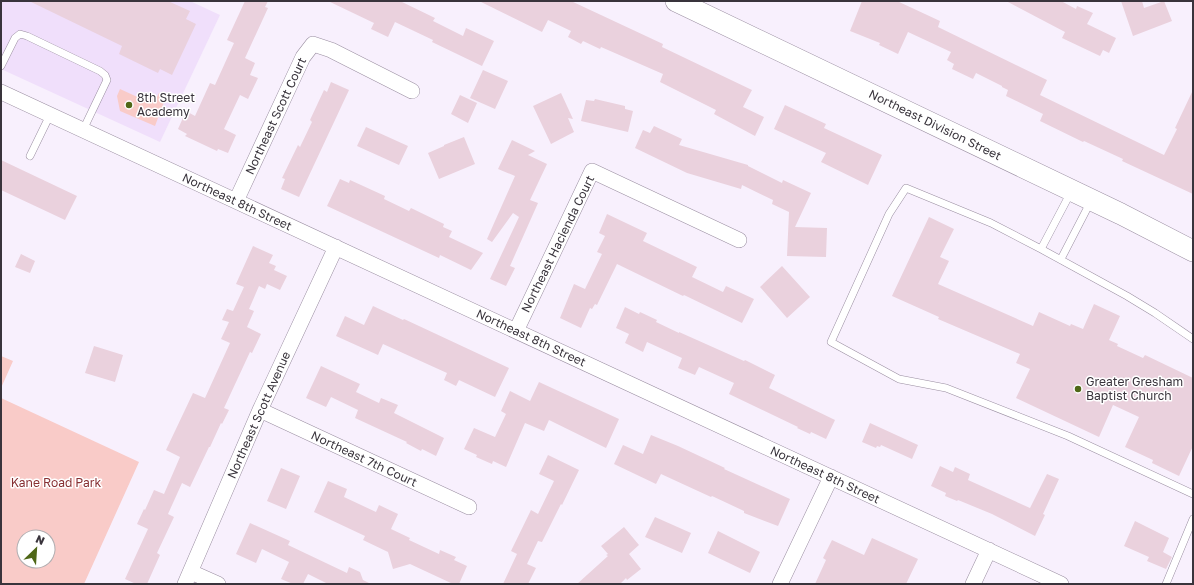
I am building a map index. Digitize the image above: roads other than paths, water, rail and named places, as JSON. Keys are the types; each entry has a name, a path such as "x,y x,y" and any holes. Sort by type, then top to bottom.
{"street":[{"name":"Northeast Division Street","path":"676,1 1072,190 1193,251"},
{"name":"Northeast Scott Court","path":"236,201 303,57 313,44 331,50 412,90"},
{"name":"Northeast 8th Street","path":"1,92 1061,584"},
{"name":"Northeast Hacienda Court","path":"516,331 592,171 739,240"},
{"name":"Northeast Scott Avenue","path":"188,578 260,410 336,248"},
{"name":"Northeast 7th Court","path":"260,410 469,507"},
{"path":"780,584 831,477"},
{"path":"973,584 989,550"},
{"path":"188,578 218,584"}],"lane":[{"path":"1,66 15,38 20,34 100,71 105,75 107,80 83,130"},
{"path":"30,156 50,115"},
{"path":"1193,339 1127,296 1061,259 991,223 906,188 889,214 831,342 899,379 946,388 1068,436 1193,494"},
{"path":"1041,249 1049,237 1072,190"},
{"path":"1061,259 1092,200"},
{"path":"1166,584 1193,519"}],"place":[{"name":"8th Street Academy","path":"129,105"},
{"name":"Greater Gresham Baptist Church","path":"1078,389"}],"park label":[{"name":"Kane Road Park","path":"56,483"}]}
